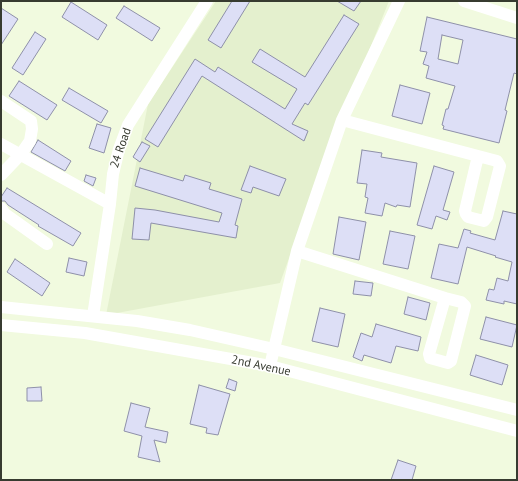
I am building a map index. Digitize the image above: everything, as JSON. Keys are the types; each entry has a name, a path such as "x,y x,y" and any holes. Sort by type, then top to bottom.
{"street":[{"name":"24 Road","path":"93,316 110,204 113,174 119,149 128,125 207,1"},
{"path":"270,366 297,251 342,120 399,1"},
{"path":"464,1 517,18"},
{"path":"1,101 31,121 32,129 30,141 21,154 1,175"},
{"path":"342,120 498,161 500,166 487,217 484,221 468,217 465,210 478,156"},
{"path":"1,144 110,204"},
{"path":"1,208 5,214 47,244"},
{"path":"297,251 461,302 465,306 451,361 448,363 430,358 429,354 446,298"},
{"name":"2nd Avenue","path":"1,307 137,321 190,330 274,349 517,410"},
{"name":"2nd Avenue","path":"1,325 85,333 270,366 517,431"}],"shaded area":[{"path":"216,1 389,1 318,178 280,283 106,315 148,104"}],"building":[{"path":"232,1 250,1 221,48 208,40"},
{"path":"337,1 361,1 354,11"},
{"path":"71,2 107,25 98,40 62,17"},
{"path":"124,6 160,28 152,41 116,18"},
{"path":"1,8 18,19 1,45"},
{"path":"344,15 359,24 308,105 305,103 292,124 308,131 304,141 202,76 158,147 145,139 195,59 215,72 218,67 285,109 297,89 252,62 260,49 305,77"},
{"path":"427,17 517,39 517,74 514,73 499,143 443,129 444,126 442,125 446,109 448,109 455,86 426,78 429,66 423,64 427,52 420,51","holes":["442,35 463,40 458,64 438,59"]},
{"path":"35,32 46,39 23,75 12,68"},
{"path":"19,81 57,105 47,120 9,96"},
{"path":"400,85 430,93 422,124 392,116"},
{"path":"69,88 108,111 101,123 62,100"},
{"path":"97,124 111,128 104,153 89,148"},
{"path":"38,140 71,161 65,171 31,152"},
{"path":"142,142 150,146 140,162 133,157"},
{"path":"362,150 382,153 381,157 417,163 410,207 397,205 396,207 385,203 382,216 365,213 368,198 365,197 367,184 357,183"},
{"path":"250,166 286,179 279,196 253,187 251,193 241,190"},
{"path":"434,166 454,172 443,210 450,212 447,220 436,216 432,229 417,225"},
{"path":"140,168 183,181 185,175 211,183 209,189 242,199 235,225 238,226 236,238 151,223 149,240 132,239 135,208 155,210 219,222 222,213 135,186"},
{"path":"86,175 96,178 93,186 84,181"},
{"path":"7,188 81,233 73,246 38,226 39,225 8,205 5,201 1,201 1,197"},
{"path":"503,211 517,214 517,304 504,301 504,304 486,300 489,289 494,290 497,278 508,281 512,262 467,247 458,284 431,278 439,244 458,248 464,229 471,231 470,233 495,240"},
{"path":"339,217 366,222 359,260 333,254"},
{"path":"390,231 415,236 408,269 383,264"},
{"path":"69,258 87,262 84,276 66,272"},
{"path":"15,259 50,283 42,296 7,272"},
{"path":"355,281 373,283 371,296 353,294"},
{"path":"408,297 430,303 426,320 404,314"},
{"path":"320,308 345,314 338,347 312,341"},
{"path":"486,317 517,325 512,347 480,339"},
{"path":"376,324 421,337 418,351 396,346 391,363 364,355 362,361 353,357 361,333 372,337"},
{"path":"476,355 508,365 502,385 470,375"},
{"path":"229,379 237,382 235,391 226,388"},
{"path":"199,385 230,394 218,435 206,433 207,428 190,424"},
{"path":"41,387 42,401 27,401 27,388"},
{"path":"131,403 150,408 145,427 168,432 166,443 154,440 160,462 138,457 142,436 124,431"},
{"path":"398,460 416,466 412,480 391,480"}]}
